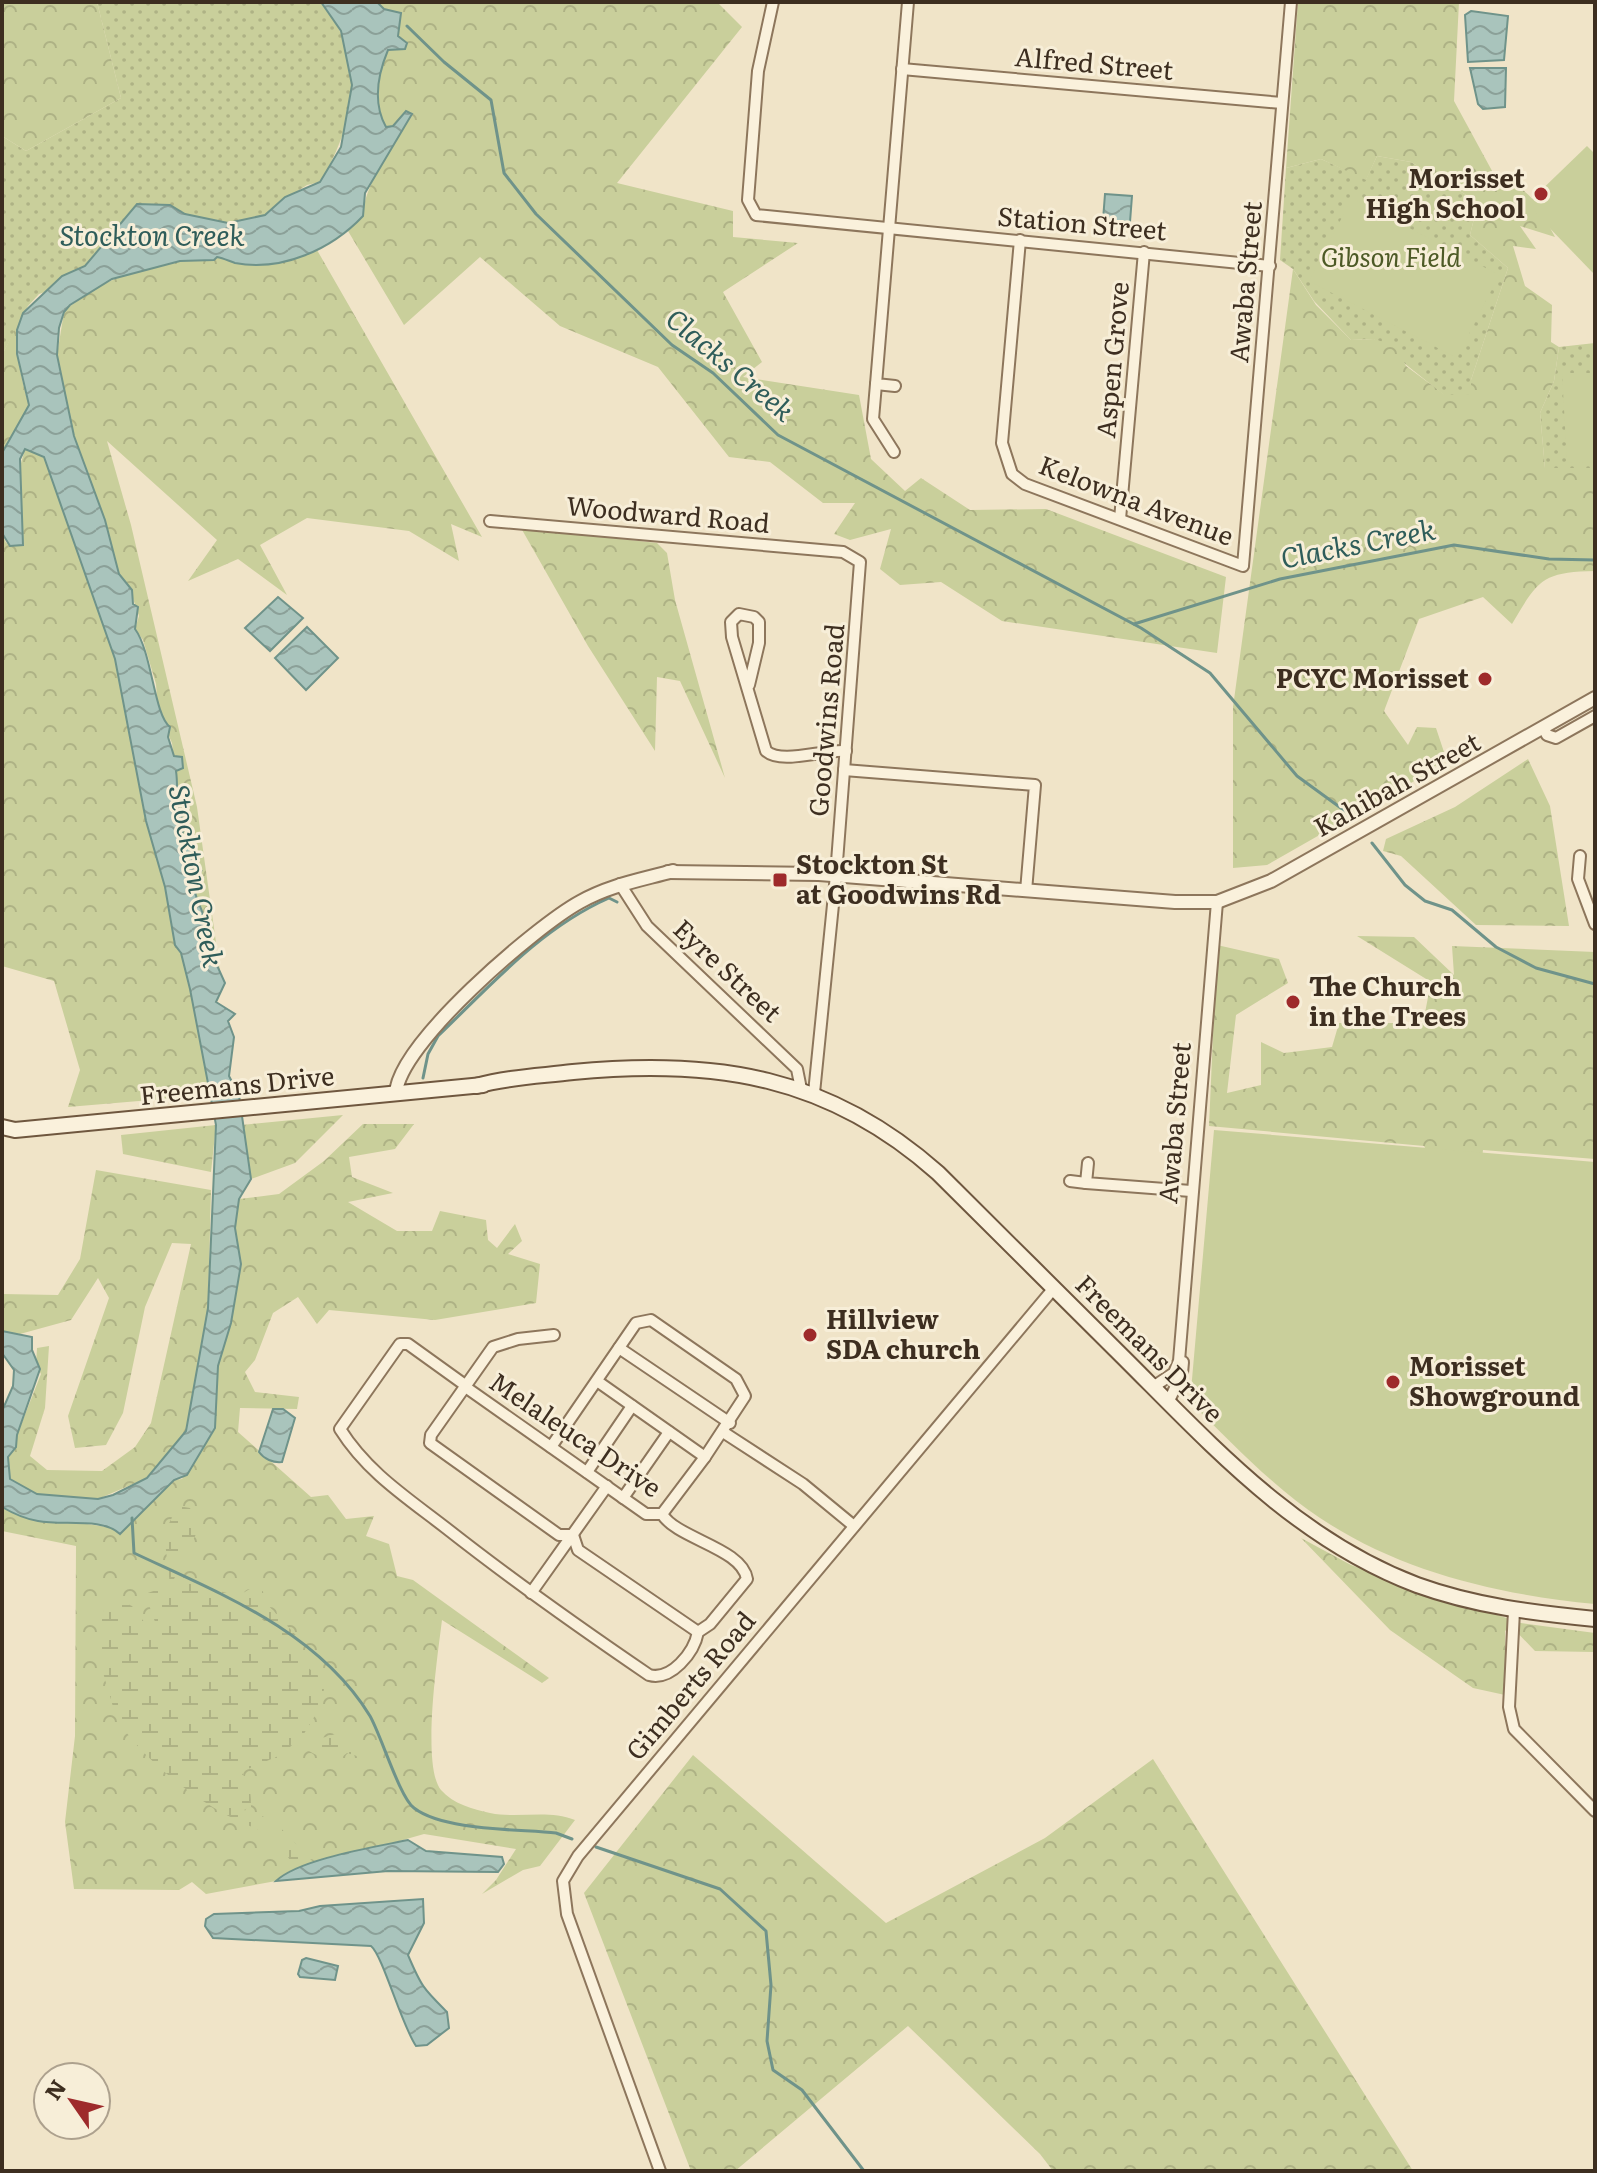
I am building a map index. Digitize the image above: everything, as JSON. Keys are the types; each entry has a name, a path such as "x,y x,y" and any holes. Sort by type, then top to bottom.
{"main road":[{"name":"Freemans Drive","path":"2,1127 15,1130 196,1115 606,1069 695,1069 755,1076 807,1091 874,1123 907,1146 1168,1403 1263,1493 1306,1527 1350,1554 1418,1585 1514,1611 1595,1619"}],"street":[{"name":"Station Street","path":"773,2 758,71 748,200 751,211 771,219 1020,240 1270,266"},
{"path":"894,452 873,419 908,2"},
{"name":"Awaba Street","path":"1243,566 1291,2"},
{"name":"Alfred Street","path":"902,69 1282,103"},
{"name":"Kelowna Avenue","path":"1020,240 1002,443 1012,474 1025,484 1243,566"},
{"name":"Aspen Grove","path":"1120,519 1144,252"},
{"path":"876,384 895,386"},
{"name":"Woodward Road","path":"490,521 843,552"},
{"name":"Goodwins Road","path":"807,1091 836,875 862,575 860,562 843,552"},
{"path":"749,685 758,654 759,622 748,615 739,614 731,622 732,637 749,685 759,735 772,757 824,750 846,751"},
{"name":"Kahibah Street","path":"1217,902 1271,881 1595,698"},
{"path":"1543,727 1547,735 1556,738 1595,716"},
{"path":"844,770 1035,785 1026,891"},
{"path":"1580,856 1578,879 1595,924"},
{"path":"396,1094 397,1080 414,1053 502,961 549,921 587,898 620,884 668,872 819,874 1175,902 1217,902"},
{"name":"Eyre Street","path":"620,884 647,926 792,1063 807,1091"},
{"name":"Awaba Street","path":"1168,1403 1182,1373 1180,1348 1191,1191 1217,902"},
{"path":"1086,1183 1088,1163"},
{"path":"1070,1181 1191,1191"},
{"name":"Gimberts Road","path":"660,2171 567,1914 563,1881 578,1856 1054,1288"},
{"path":"551,1447 641,1320 651,1320 736,1379 744,1390 744,1401 662,1514"},
{"path":"554,1335 518,1339 493,1347 431,1435 433,1447 559,1535 573,1535"},
{"name":"Melaleuca Drive","path":"531,1593 385,1483 340,1429 400,1344 408,1344 646,1514 662,1514 672,1527 698,1537 746,1572 744,1584 710,1624 698,1632"},
{"path":"619,1348 803,1484 854,1526"},
{"name":"Awaba Street","path":"1153,1387 1174,1373 1180,1348"},
{"path":"597,1381 705,1457"},
{"path":"587,1472 632,1406"},
{"path":"623,1498 669,1432"},
{"path":"573,1535 578,1550 698,1632 695,1644 670,1674 659,1678 649,1675 531,1593 607,1486"},
{"path":"1514,1611 1509,1707 1514,1729 1595,1811"}],"green space":[{"path":"2,2 97,2 121,98 26,151 2,136"},
{"path":"97,2 321,2 336,23 351,69 348,115 342,138 320,182 307,185 265,215 228,223 185,214 170,205 137,204 85,266 62,276 51,290 39,294 28,306 2,355 2,136 26,151 121,98"},
{"path":"377,2 717,2 742,27 617,183 733,211 733,237 798,243 723,292 762,362 743,377 859,395 871,459 905,491 921,478 970,510 1046,509 1226,577 1217,653 1002,621 941,582 900,585 880,569 891,529 850,540 834,534 855,503 823,503 770,462 729,457 658,367 560,326 480,257 404,325 348,231 363,216 368,192 406,111 393,126 386,127 379,108 378,88 388,50 399,50 398,23"},
{"path":"1298,2 1459,2 1454,101 1497,180 1526,193 1539,208 1555,237 1520,226 1536,249 1513,246 1525,286 1552,305 1551,342 1559,347 1554,381 1540,413 1545,468 1595,468 1595,571 1563,574 1543,581 1528,597 1512,624 1483,597 1419,619 1384,711 1408,745 1417,727 1436,728 1445,755 1430,772 1267,865 1233,868 1233,707 1293,269 1316,305 1351,340 1374,339 1396,346 1406,366 1445,395 1471,394 1471,380 1508,268 1470,235 1478,202 1411,162 1377,156 1366,180 1321,159 1286,168"},
{"path":"1587,146 1595,154 1595,275 1538,216 1530,201"},
{"name":"Gibson Field","path":"1377,156 1411,162 1478,202 1470,235 1508,268 1471,380 1471,395 1444,395 1374,339 1351,340 1314,301 1293,269 1280,260 1286,168 1321,159 1366,179"},
{"path":"1352,198 1499,275 1457,358 1309,281"},
{"path":"317,250 482,537 451,524 459,561 409,531 307,518 260,545 287,595 238,559 188,581 217,540 107,441 131,525 197,807 220,971 211,952 206,917 196,899 190,858 178,843 179,805 172,743 158,711 156,684 143,640 135,629 139,616 129,587 119,574 105,520 74,436 57,355 64,312 95,289 133,272 174,262 216,257 237,263 268,263"},
{"path":"23,313 18,347 29,405 2,453 2,355"},
{"path":"1595,343 1595,468 1545,468 1540,413 1554,381 1559,347"},
{"path":"1562,373 1595,373 1595,462 1567,463"},
{"path":"25,449 44,457 115,659 146,821 165,887 175,944 181,953 190,989 210,1095 68,1107 80,1070 54,981 2,966 2,533 6,543 21,530 18,474"},
{"path":"521,528 657,543 667,553 675,600 725,778 680,681 657,677 655,751 588,646"},
{"path":"1528,759 1550,806 1569,926 1476,925 1401,856 1383,851 1386,839 1455,807"},
{"path":"1357,936 1414,937 1454,975 1452,946 1595,952 1595,1159 1483,1150 1478,1193 1439,1172 1424,1146 1209,1126 1217,945 1279,959 1288,983 1236,1015 1227,1093 1261,1085 1261,1042 1284,1053 1332,1047 1339,1023 1423,1023 1431,982"},
{"path":"343,1115 295,1163 251,1179 242,1125"},
{"path":"363,1124 414,1124 395,1149 349,1157 352,1177 393,1193 348,1202 397,1231 432,1231 440,1211 486,1220 488,1240 497,1248 515,1224 522,1241 508,1254 540,1264 536,1303 435,1320 329,1310 317,1324 298,1297 273,1313 255,1360 245,1372 255,1392 299,1397 297,1409 240,1408 238,1432 311,1497 328,1495 346,1519 374,1516 366,1536 389,1544 397,1576 413,1580 549,1678 542,1683 442,1620 431,1734 435,1777 441,1790 457,1802 490,1813 554,1815 575,1820 540,1866 523,1870 482,1894 496,1880 516,1849 424,1834 284,1874 276,1881 206,1894 192,1882 179,1890 74,1889 65,1822 75,1736 76,1546 2,1531 2,1507 39,1521 60,1520 114,1528 131,1521 174,1480 182,1479 215,1428 218,1366 231,1323 241,1264 235,1228 239,1199 279,1194 324,1161"},
{"path":"216,1125 211,1172 123,1154 121,1135"},
{"name":"Morisset Showground","path":"1214,1130 1595,1162 1595,1604 1471,1583 1430,1571 1354,1538 1318,1517 1284,1491 1190,1402"},
{"path":"96,1170 211,1190 208,1308 186,1431 147,1478 98,1499 37,1494 10,1480 8,1457 16,1447 17,1435 41,1374 36,1365 37,1348 49,1346 45,1408 30,1456 47,1470 102,1471 135,1447 151,1423 191,1244 172,1243 145,1307 123,1413 106,1445 75,1448 68,1416 109,1298 98,1278 71,1320 20,1334 2,1331 2,1294 58,1295 80,1259"},
{"path":"178,1506 190,1508 199,1528 174,1579 238,1596 260,1583 267,1604 304,1644 295,1646 252,1611 239,1614 325,1681 322,1704 302,1737 322,1738 339,1733 370,1760 347,1753 333,1764 294,1743 283,1754 241,1772 251,1797 251,1807 244,1810 273,1820 315,1864 296,1870 274,1834 232,1818 189,1792 150,1759 116,1715 103,1670 99,1646 100,1621 110,1596 132,1606 151,1631 159,1633 145,1594 170,1585 164,1533"},
{"path":"1301,1538 1351,1565 1521,1623 1595,1633 1595,1652 1535,1651 1511,1626 1505,1631 1505,1695 1473,1688 1390,1630"},
{"path":"693,1755 886,1923 1045,1838 1153,1759 1413,2171 1053,2171 1040,2154 908,2026 735,2171 691,2171 584,1893"}],"water":[{"name":"Stockton Creek","path":"321,2 377,2 384,9 401,13 398,36 407,43 405,49 388,50 379,78 378,98 386,127 393,126 406,111 412,114 365,193 363,216 337,239 288,261 253,265 217,257 214,260 180,261 112,279 70,305 59,328 57,355 74,436 105,520 119,574 132,590 133,604 138,607 135,629 141,639 160,710 170,727 168,737 174,756 182,757 183,768 176,771 177,799 187,824 178,842 190,849 193,869 201,871 193,880 194,887 207,931 211,934 211,952 225,983 216,1002 235,1014 228,1021 234,1037 229,1076 239,1095 251,1179 239,1199 235,1228 241,1264 231,1323 218,1366 215,1428 187,1475 174,1480 120,1534 92,1524 33,1520 2,1507 2,1411 13,1386 14,1370 2,1353 2,1331 32,1337 32,1350 40,1369 17,1435 16,1447 8,1457 10,1479 37,1494 98,1499 147,1478 186,1431 208,1308 216,1125 190,989 181,953 175,945 165,887 146,821 115,659 44,457 25,449 20,459 23,545 10,546 2,533 2,453 29,405 17,354 17,330 23,313 62,276 85,266 137,204 170,205 185,214 228,223 265,215 285,197 320,182 341,147 352,85 341,31"},
{"path":"1471,11 1508,16 1504,60 1468,62 1465,15"},
{"path":"1470,68 1506,68 1505,107 1483,109 1478,104"},
{"path":"1105,194 1132,196 1130,222 1103,220"},
{"path":"278,597 303,618 270,651 245,628"},
{"path":"307,627 338,658 306,690 275,658"},
{"path":"273,1409 283,1409 295,1418 282,1462 269,1460 259,1452"},
{"path":"408,1840 426,1851 502,1857 504,1864 498,1872 388,1871 276,1881 319,1860"},
{"path":"423,1899 424,1923 408,1955 424,1987 447,2012 449,2028 427,2045 416,2046 410,2036 381,1963 371,1946 213,1938 205,1926 206,1919 214,1914 299,1911 320,1906"},
{"path":"306,1958 338,1966 335,1980 300,1977 302,1960"}],"waterway":[{"name":"Clacks Creek","path":"407,26 444,62 491,100 504,173 536,214 672,345 713,373 778,435 1141,628 1210,673 1297,776 1345,811"},
{"name":"Clacks Creek","path":"1134,624 1280,579 1454,545 1549,559 1595,560"},
{"name":"Clacks Creek","path":"1372,843 1405,885 1425,901 1452,910 1496,947 1536,968 1595,984"},
{"path":"423,1078 428,1054 438,1036 497,978 539,941 584,910 609,898 617,902"},
{"path":"132,1518 134,1553 264,1618 323,1660 348,1686 370,1716 403,1792 414,1808 427,1816 462,1825 556,1833 572,1839"},
{"path":"596,1847 720,1889 766,1931 771,1985 767,2041 773,2070 802,2090 864,2171"}],"place":[{"name":"Morisset High School","path":"1541,194"},
{"name":"PCYC Morisset","path":"1485,679"},
{"name":"Stockton St at Goodwins Rd","path":"780,880"},
{"name":"The Church in the Trees","path":"1293,1002"},
{"name":"Hillview SDA church","path":"810,1335"},
{"name":"Morisset Showground","path":"1393,1382"}]}
